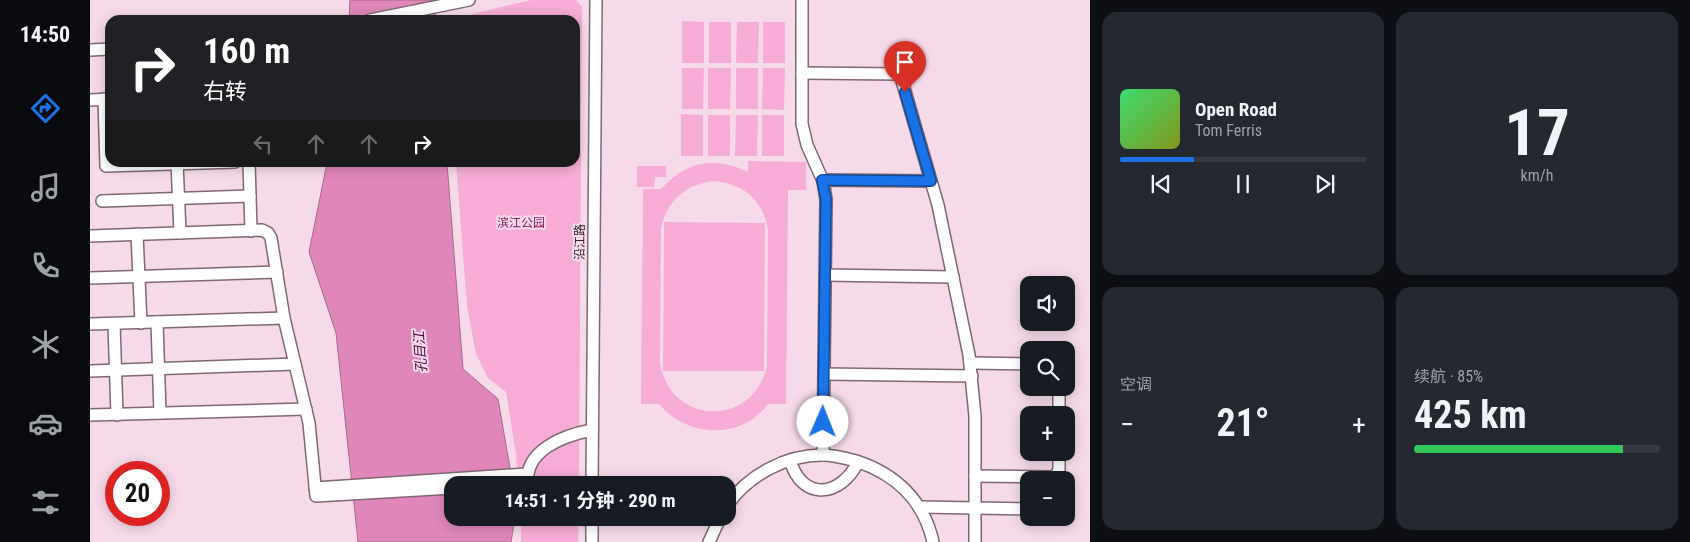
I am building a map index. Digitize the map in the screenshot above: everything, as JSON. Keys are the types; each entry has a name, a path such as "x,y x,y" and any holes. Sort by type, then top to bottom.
{"street":[{"name":"沿江路","path":"592,476 596,0"},
{"path":"802,0 803,131 822,180 826,199 823,455"},
{"path":"395,15 466,1"},
{"path":"90,50 105,50"},
{"path":"802,73 900,74 931,181 954,277 970,363 975,416 975,542"},
{"path":"90,100 105,99"},
{"path":"177,167 180,233"},
{"path":"249,167 251,231"},
{"path":"822,180 931,181"},
{"path":"102,201 250,196"},
{"path":"90,236 262,230 268,233 271,238 284,318 306,409 311,437 316,492 444,485"},
{"path":"138,234 140,323"},
{"path":"90,278 277,272"},
{"path":"825,275 954,277"},
{"path":"90,324 284,318"},
{"path":"157,322 160,413"},
{"path":"114,324 118,414"},
{"path":"970,363 1020,364"},
{"path":"90,370 295,364"},
{"path":"824,374 972,376"},
{"path":"90,415 306,409"},
{"path":"526,476 535,459 551,445 570,435 592,430"},
{"path":"736,493 753,478 790,460 806,456 823,455 858,462 893,478 911,495 920,507 933,542"},
{"path":"790,460 796,475 804,484 823,490 835,488 845,482 858,462"},
{"path":"975,476 1051,477 1058,475 1059,461"},
{"path":"336,491 444,488"},
{"path":"920,507 1020,509"},
{"path":"592,526 592,542"},
{"path":"709,542 716,526"}],"green space":[{"name":"滨江公园","path":"531,0 576,0 582,7 579,476 517,476 516,454 506,392 488,378 476,354 467,306 456,167 580,167 580,15 470,15"},
{"path":"682,21 704,22 704,63 682,63"},
{"path":"709,22 731,22 731,63 709,63"},
{"path":"737,22 759,22 758,63 736,63"},
{"path":"763,22 785,22 785,63 763,63"},
{"path":"682,68 704,68 703,109 682,109"},
{"path":"708,68 731,68 730,109 708,109"},
{"path":"736,68 758,68 758,109 736,109"},
{"path":"763,68 785,68 784,110 762,109"},
{"path":"681,114 703,115 703,156 681,156"},
{"path":"708,115 730,115 730,156 708,156"},
{"path":"736,115 758,115 757,156 735,156"},
{"path":"762,115 784,115 784,156 762,156"},
{"path":"748,161 806,162 806,190 788,190 786,404 768,404 757,416 729,429 698,428 670,415 659,404 641,404 643,189 661,189 680,172 702,164 724,164 748,172","holes":["714,181 743,190 757,202 762,210 768,230 767,365 759,385 747,400 731,409 714,411 696,408 680,399 668,385 660,364 661,229 673,202 686,190"]},
{"path":"637,166 666,166 666,177 655,177 654,187 637,187"},
{"path":"664,222 765,223 764,371 663,371"},
{"path":"521,526 579,526 578,542 521,542"}],"water":[{"path":"350,0 434,0 436,15 349,15"},
{"name":"孔目江","path":"326,167 447,167 463,369 498,399 511,476 444,476 444,526 514,526 511,542 358,542 336,333 309,252"}],"route":[{"path":"823,422 826,199 822,180 931,181 905,92"}]}
